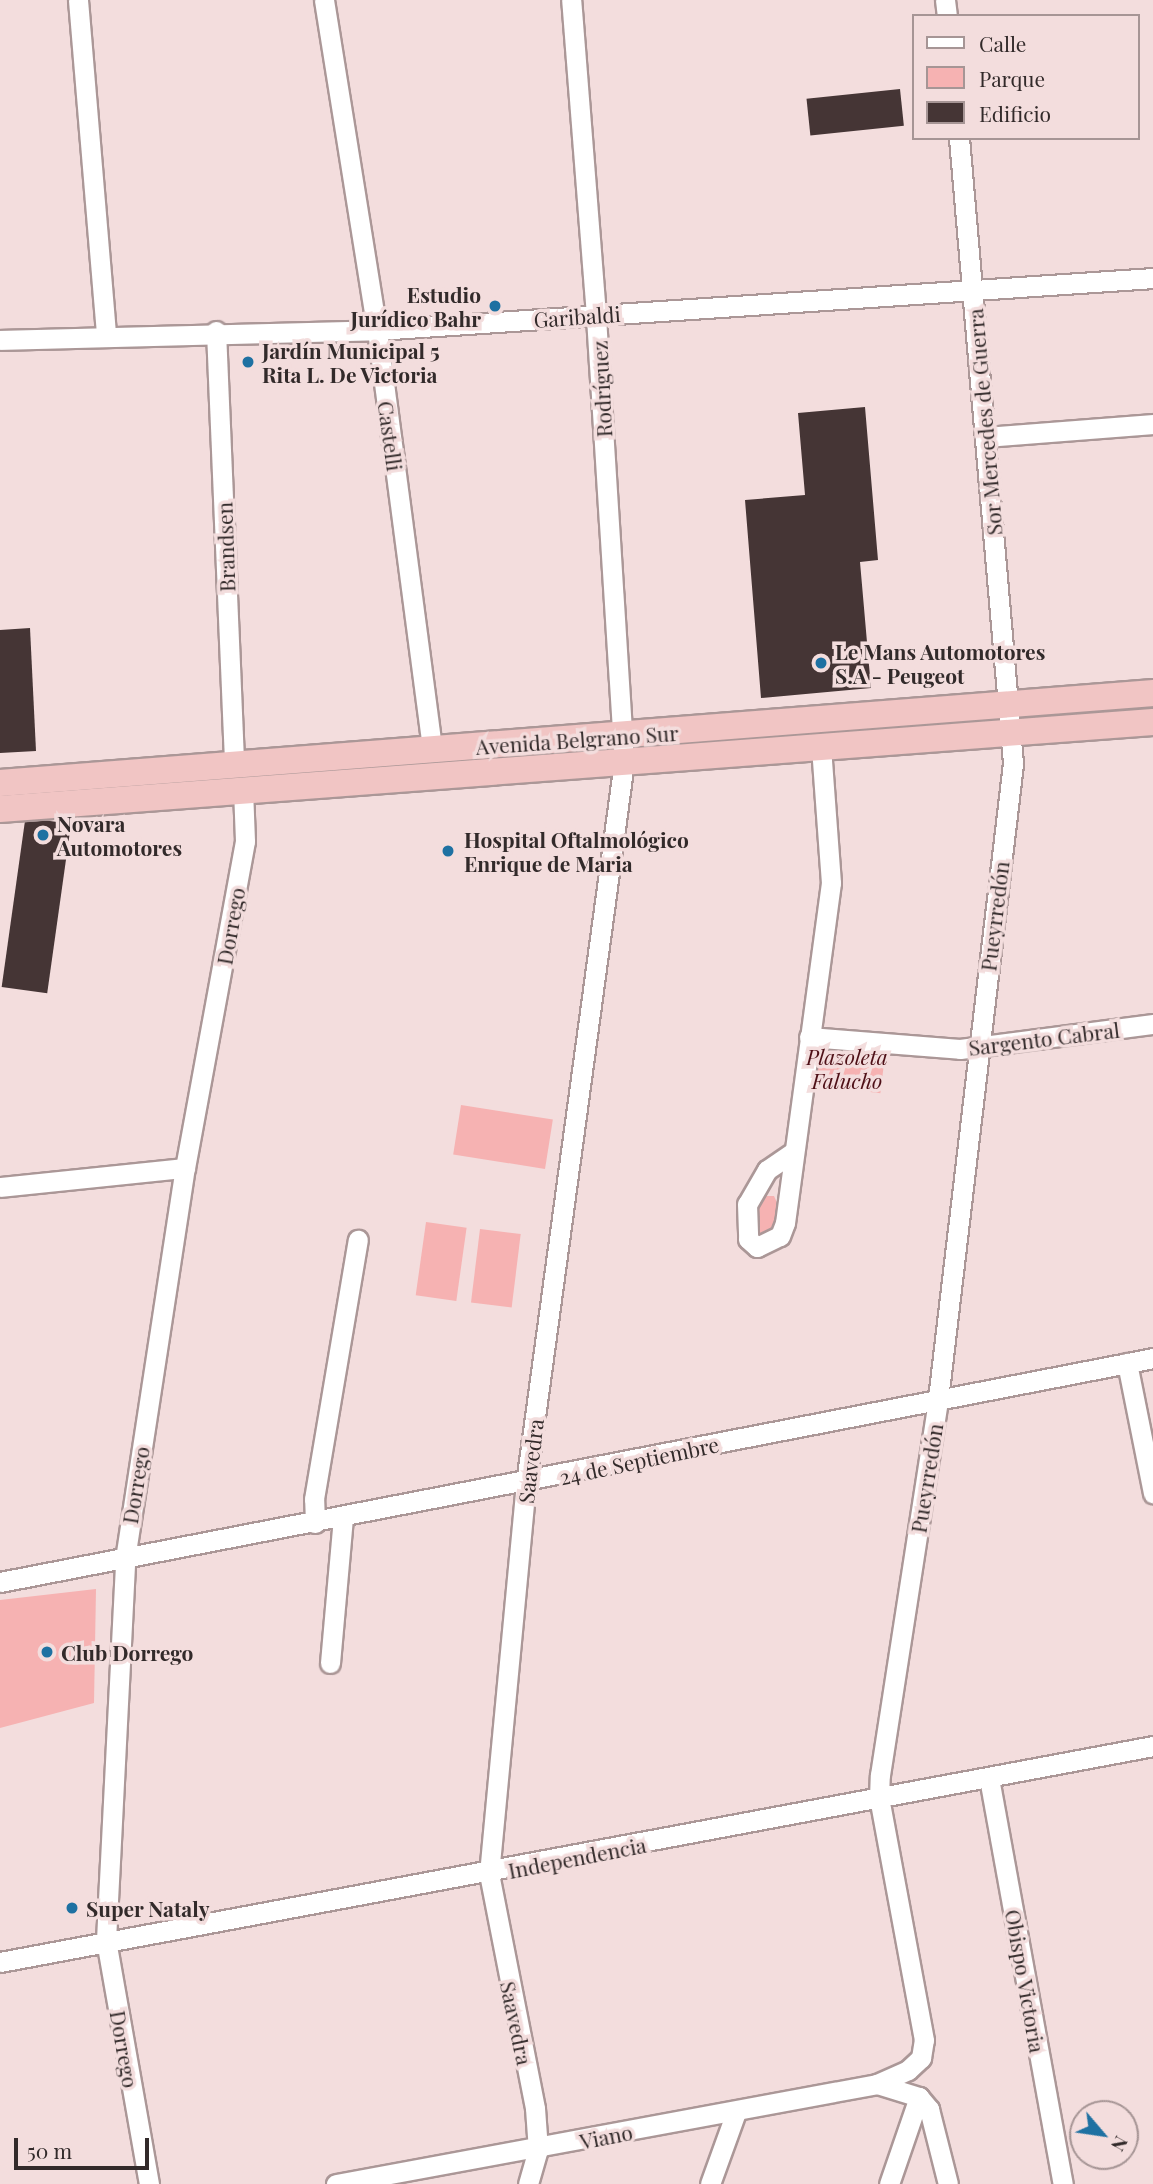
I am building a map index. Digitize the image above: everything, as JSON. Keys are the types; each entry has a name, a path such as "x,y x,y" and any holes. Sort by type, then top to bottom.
{"highway":[{"name":"Avenida Belgrano Sur","path":"0,809 243,790 1006,706 1153,693"},
{"name":"Avenida Belgrano Sur","path":"0,783 432,749 821,747 1153,722"}],"street":[{"path":"78,0 106,336"},
{"name":"Castelli","path":"324,0 377,330 432,749"},
{"name":"Rodríguez","path":"571,0 596,315 623,749"},
{"name":"Sor Mercedes de Guerra","path":"959,140 1006,706"},
{"name":"Garibaldi","path":"0,340 216,331 377,330 1153,278"},
{"name":"Brandsen","path":"216,331 234,763"},
{"path":"985,437 1153,424"},
{"name":"Pueyrredón","path":"877,2084 915,2064 921,2058 924,2040 879,1798 938,1398 1013,763 1006,706"},
{"path":"792,1153 832,863 821,747"},
{"name":"Saavedra","path":"528,2184 538,2150 535,2108 489,1874 526,1483 623,749"},
{"name":"Dorrego","path":"149,2184 106,1940 125,1559 186,1168 245,841 243,790"},
{"name":"Sargento Cabral","path":"809,1037 978,1049 1153,1024"},
{"path":"0,1187 186,1168"},
{"path":"315,1523 314,1499 358,1240"},
{"name":"24 de Septiembre","path":"0,1582 526,1483 938,1398 1153,1358"},
{"path":"1127,1363 1153,1493"},
{"path":"330,1663 343,1518"},
{"name":"Independencia","path":"0,1962 106,1940 489,1874 1153,1746"},
{"name":"Obispo Victoria","path":"989,1778 1063,2184"},
{"path":"877,2084 919,2097 937,2126 948,2184"},
{"name":"Viano","path":"342,2183 538,2150 877,2084"},
{"path":"889,2184 919,2097"},
{"path":"710,2184 736,2112"}],"green space":[{"name":"Plazoleta Falucho","path":"816,1043 885,1052 880,1093 811,1085"},
{"path":"461,1105 553,1120 545,1169 453,1154"},
{"path":"766,1196 774,1196 779,1207 771,1233 762,1238 754,1233 752,1213"},
{"path":"426,1222 467,1228 456,1301 416,1295"},
{"path":"480,1229 521,1234 512,1307 471,1302"},
{"name":"Club Dorrego","path":"96,1589 94,1703 0,1728 0,1600"}],"building":[{"path":"900,89 904,126 810,136 807,99"},
{"path":"865,407 878,560 860,562 871,688 761,698 745,500 805,495 798,413"},
{"path":"30,628 36,751 0,753 0,630"},
{"path":"25,818 71,824 47,993 2,987"}],"place":[{"name":"Estudio Jurídico Bahr","path":"495,306"},
{"name":"Jardín Municipal 5 Rita L. De Victoria","path":"248,362"},
{"name":"Le Mans Automotores S.A - Peugeot","path":"821,663"},
{"name":"Novara Automotores","path":"43,835"},
{"name":"Hospital Oftalmológico Enrique de Maria","path":"448,851"},
{"name":"Club Dorrego","path":"47,1652"},
{"name":"Super Nataly","path":"72,1908"}]}
